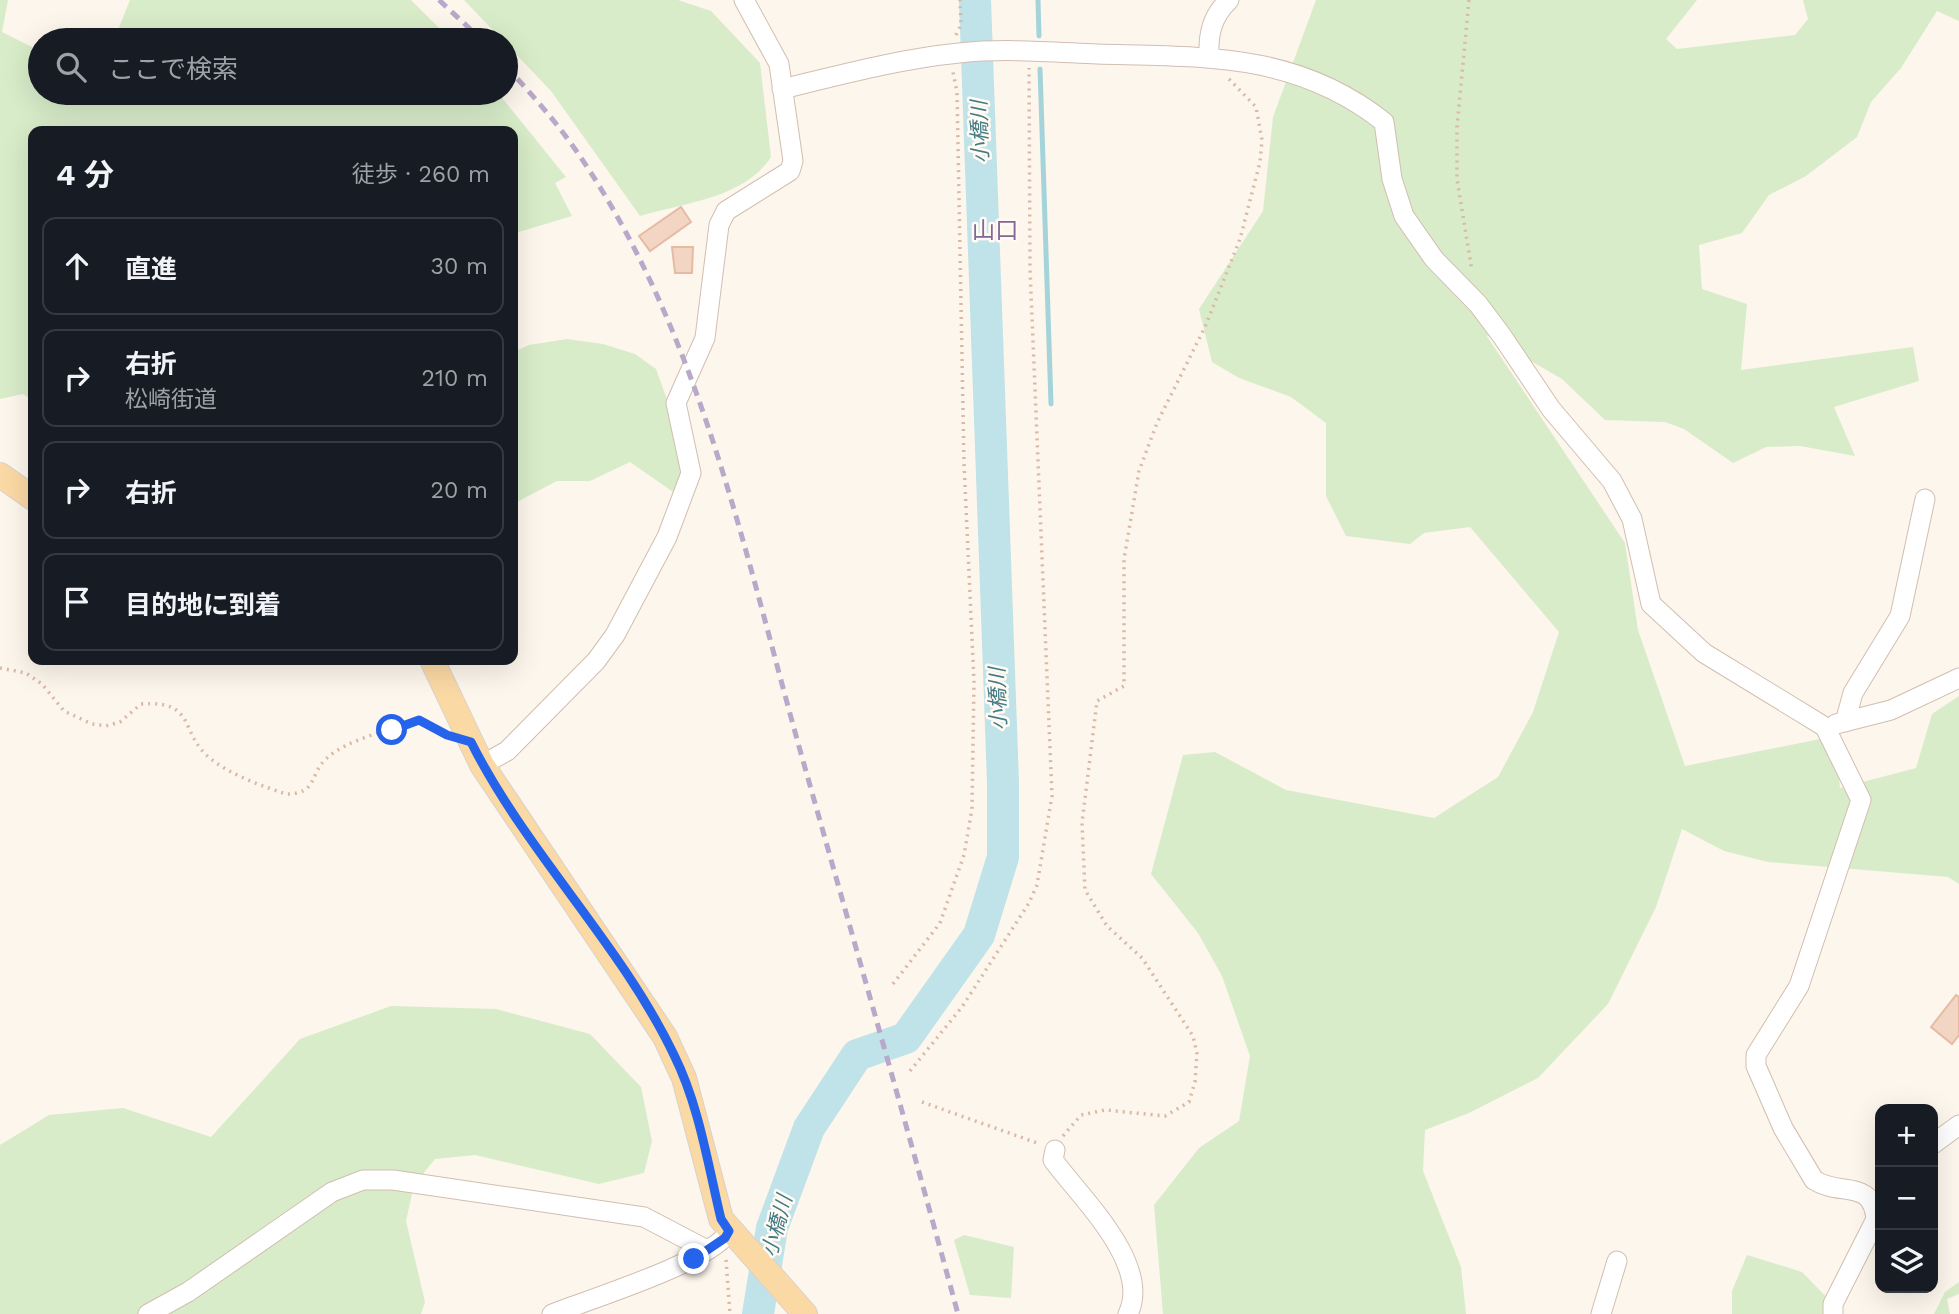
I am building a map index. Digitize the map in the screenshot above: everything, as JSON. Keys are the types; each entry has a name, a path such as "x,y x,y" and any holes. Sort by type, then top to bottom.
{"main road":[{"path":"0,475 28,495"},
{"path":"434,665 482,765 666,1037 684,1078 721,1219 723,1240 799,1307"}],"street":[{"path":"482,765 507,751 596,661 615,635 667,537 691,473 676,403 705,338 719,225 726,211 790,171 793,161 779,64 744,0"},
{"path":"1209,57 1208,39 1215,17 1229,0"},
{"path":"782,89 953,54 1025,51 1209,57 1290,71 1319,81 1384,122 1392,179 1404,216 1434,259 1478,304 1551,409 1612,481 1632,519 1651,604 1704,653 1825,727 1861,800 1799,986 1785,1011 1760,1045 1756,1066 1783,1128 1814,1180 1822,1185 1875,1194"},
{"path":"1845,722 1853,693 1900,616 1925,499"},
{"path":"1825,727 1892,710 1959,678"},
{"path":"1938,1140 1959,1125"},
{"path":"1055,1150 1053,1160 1126,1257 1133,1280 1135,1301 1128,1314"},
{"path":"148,1314 188,1292 332,1192 363,1180 406,1182 643,1217 723,1240"},
{"path":"1833,1314 1833,1304 1875,1221"},
{"path":"552,1314 694,1259 723,1240"},
{"path":"1601,1314 1617,1261"}],"path":[{"path":"893,984 940,923 964,855 972,809 974,682 964,463 957,92 950,44 961,25 960,0"},
{"path":"1469,0 1457,127 1457,179 1478,304"},
{"path":"910,1071 962,1007 1029,903 1039,873 1052,796 1030,269 1025,51"},
{"path":"922,1102 1055,1150 1063,1134 1081,1115 1105,1110 1165,1116 1189,1102 1195,1082 1197,1055 1193,1036 1142,958 1107,926 1085,890 1082,823 1097,701 1124,686 1124,559 1139,471 1157,423 1205,327 1240,239 1260,162 1262,140 1256,107 1209,57"},
{"path":"0,668 26,673 42,684 64,711 92,724 106,726 120,722 141,704 157,703 175,707 184,715 211,759 286,794 298,794 308,789 324,760 337,750 412,721 419,720 447,735 471,742"},
{"path":"723,1240 730,1314"}],"green space":[{"path":"0,0 8,0 2,32 28,45 28,105 508,105 566,177 555,183 572,216 519,232 518,126 28,126 28,397 23,394 0,399"},
{"path":"130,0 411,0 439,28 119,28"},
{"path":"464,0 678,0 711,11 760,63 771,157 760,171 730,190 640,216 551,91 518,56 518,28 491,28"},
{"path":"1316,0 1697,0 1666,39 1677,49 1795,35 1808,19 1803,0 1959,0 1959,21 1937,11 1901,68 1871,102 1857,137 1806,176 1769,195 1742,233 1699,245 1702,289 1747,304 1741,370 1913,347 1919,381 1834,407 1855,456 1800,446 1766,447 1733,463 1684,429 1665,422 1605,420 1562,379 1486,335 1625,543 1638,630 1685,766 1820,739 1836,747 1840,788 1916,768 1932,714 1959,696 1959,884 1948,877 1768,862 1724,851 1682,829 1656,907 1608,1004 1538,1078 1469,1113 1425,1130 1423,1171 1461,1267 1466,1314 1163,1314 1154,1205 1199,1148 1239,1121 1250,1056 1222,976 1198,933 1151,874 1183,755 1215,752 1286,790 1434,818 1498,777 1533,712 1559,632 1470,527 1424,533 1410,544 1346,536 1326,496 1326,423 1291,397 1239,378 1212,362 1199,309 1263,211 1273,117"},
{"path":"567,339 603,344 635,354 656,369 680,436 684,462 676,494 630,462 590,481 557,481 518,501 518,350 529,345"},
{"path":"391,1006 496,1009 590,1034 641,1087 652,1141 644,1173 599,1184 475,1155 435,1159 414,1185 406,1221 425,1302 421,1314 0,1314 0,1145 49,1115 123,1108 211,1137 300,1039"},
{"path":"964,1235 1014,1247 1011,1298 970,1295 954,1240"},
{"path":"1747,1255 1802,1272 1843,1314 1732,1314 1732,1291"},
{"path":"1959,1282 1959,1294 1947,1299 1950,1314 1934,1314 1945,1292"}],"building":[{"path":"681,207 691,222 650,251 639,236"},
{"path":"672,247 693,247 692,273 675,273"},
{"path":"1956,995 1959,997 1959,1035 1952,1044 1931,1027"}],"waterway":[{"name":"小橋川","path":"758,1314 772,1228 809,1128 857,1055 906,1038 979,935 1003,857 1003,783 975,0"},
{"path":"1038,0 1039,36"},
{"path":"1040,69 1051,404"}],"railway":[{"path":"439,0 469,28"},
{"path":"518,79 575,149 618,217 654,289 685,363 736,517 958,1314"}],"district":[{"name":"山口","path":"995,230"}],"route":[{"path":"392,730 419,720 447,735 471,742 482,765 666,1037 684,1078 721,1219 729,1231 725,1238 694,1259"}]}
